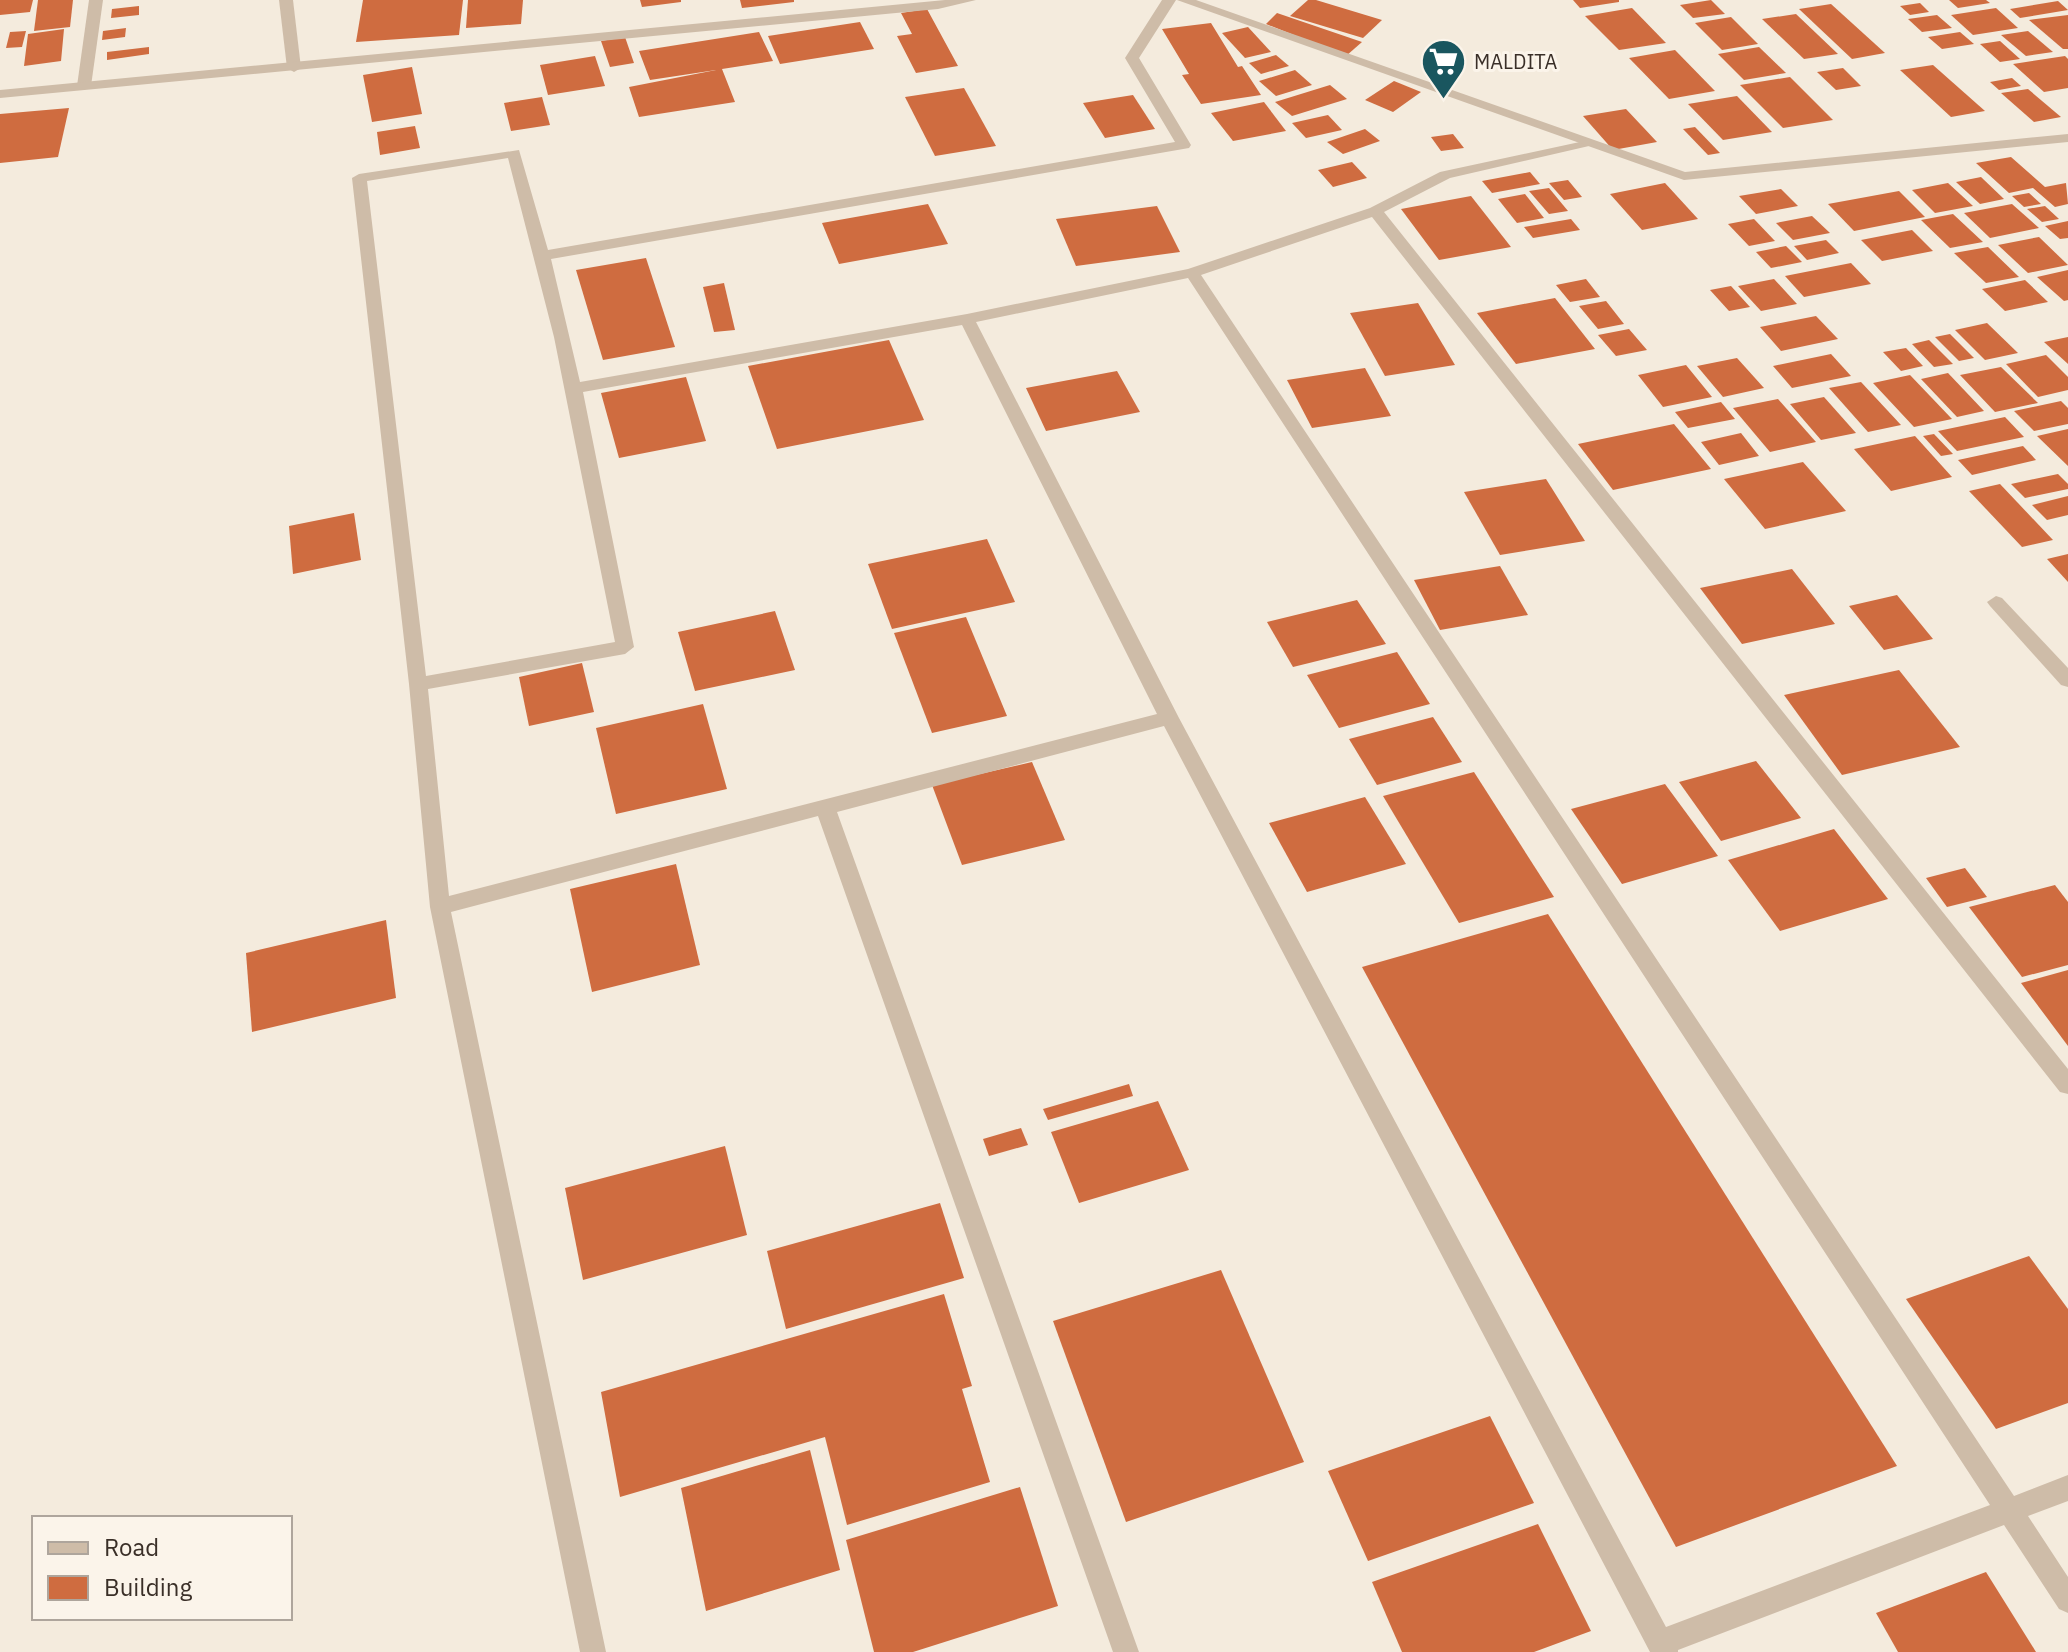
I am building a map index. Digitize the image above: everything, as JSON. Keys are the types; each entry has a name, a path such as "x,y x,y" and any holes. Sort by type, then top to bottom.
{"street":[{"path":"84,86 96,0"},
{"path":"286,0 294,68"},
{"path":"0,94 294,68 969,0"},
{"path":"545,255 1184,145 1132,58 1169,0"},
{"path":"1184,0 1684,176 2068,138"},
{"path":"575,388 967,319 1192,273 1375,211 1445,175 1584,143"},
{"path":"418,684 625,647 575,388 545,255 514,153 359,178 418,684 440,907 593,1652"},
{"path":"1375,211 2068,1085"},
{"path":"1192,273 2068,1600"},
{"path":"967,319 1169,718 1662,1647 2068,1488"},
{"path":"1996,602 2068,680"},
{"path":"440,907 1169,718"},
{"path":"825,807 1126,1652"}],"building":[{"path":"0,0 33,0 30,12 0,15"},
{"path":"38,0 73,0 70,27 34,31"},
{"path":"363,0 463,0 459,35 356,42"},
{"path":"468,0 523,0 521,24 466,28"},
{"path":"640,0 681,0 681,2 642,7"},
{"path":"740,0 794,0 794,2 742,8"},
{"path":"1308,0 1382,20 1363,38 1290,16"},
{"path":"1573,0 1619,0 1619,2 1580,8"},
{"path":"1711,0 1725,14 1693,18 1680,5"},
{"path":"1949,0 1986,0 1990,3 1958,8"},
{"path":"2058,1 2068,10 2020,18 2010,9"},
{"path":"1920,3 1929,12 1910,15 1900,6"},
{"path":"1831,4 1885,53 1852,59 1799,9"},
{"path":"139,6 139,15 111,18 112,9"},
{"path":"1632,8 1666,43 1619,50 1585,16"},
{"path":"1996,8 2018,28 1973,35 1951,15"},
{"path":"927,9 958,66 916,73 897,36 912,34 901,13"},
{"path":"1277,13 1362,42 1346,56 1266,24"},
{"path":"1796,14 1838,54 1804,59 1762,19"},
{"path":"1937,15 1952,28 1922,32 1908,19"},
{"path":"2068,15 2068,49 2063,49 2029,20"},
{"path":"1731,17 1758,44 1722,50 1695,23"},
{"path":"860,22 874,49 780,64 768,36"},
{"path":"1211,23 1238,67 1242,66 1261,95 1201,104 1182,75 1189,74 1162,29"},
{"path":"1248,27 1271,52 1245,58 1222,33"},
{"path":"126,28 125,37 102,40 103,31"},
{"path":"64,29 61,61 24,66 28,34"},
{"path":"26,31 22,47 6,48 10,32"},
{"path":"2028,31 2053,52 2026,56 2001,35"},
{"path":"759,32 773,61 722,69 735,102 639,117 629,87 716,70 650,80 639,51"},
{"path":"1960,32 1974,44 1942,49 1928,37"},
{"path":"625,37 634,63 610,67 601,41"},
{"path":"2000,41 2020,59 2000,62 1980,44"},
{"path":"149,47 149,54 107,60 107,52"},
{"path":"1759,47 1786,73 1744,80 1718,54"},
{"path":"1675,50 1715,91 1669,99 1629,58"},
{"path":"1276,55 1289,66 1261,74 1249,63"},
{"path":"595,56 605,86 548,95 540,65"},
{"path":"2065,56 2068,59 2068,88 2044,92 2013,64"},
{"path":"1933,65 1985,111 1951,117 1900,70"},
{"path":"412,67 422,114 372,122 363,75"},
{"path":"1843,68 1861,86 1836,90 1817,72"},
{"path":"1295,70 1312,85 1276,96 1259,81"},
{"path":"1790,77 1833,120 1783,128 1740,85"},
{"path":"2012,78 2021,86 1999,90 1990,82"},
{"path":"1394,81 1421,92 1393,112 1365,100"},
{"path":"1330,85 1347,99 1292,116 1275,102"},
{"path":"964,88 996,146 935,156 905,97"},
{"path":"2028,89 2061,117 2034,122 2001,93"},
{"path":"1133,95 1155,129 1105,138 1083,103"},
{"path":"1737,96 1772,132 1723,140 1688,104"},
{"path":"542,97 550,125 511,131 504,103"},
{"path":"1264,102 1286,131 1233,141 1211,113"},
{"path":"69,108 58,157 0,163 0,114"},
{"path":"1626,109 1657,142 1613,150 1583,116"},
{"path":"1328,115 1342,130 1306,138 1292,123"},
{"path":"415,126 420,148 380,155 377,132"},
{"path":"1695,127 1720,153 1708,155 1683,129"},
{"path":"1365,129 1380,141 1343,154 1327,142"},
{"path":"1453,134 1464,148 1441,151 1431,137"},
{"path":"2011,157 2045,187 2066,183 2068,204 2055,207 2033,188 2009,193 1976,163"},
{"path":"1352,162 1367,178 1333,187 1318,170"},
{"path":"1530,172 1540,184 1492,193 1482,181"},
{"path":"1981,177 2004,199 1980,204 1956,182"},
{"path":"1568,180 1582,197 1564,200 1549,183"},
{"path":"1665,183 1698,219 1642,230 1610,194"},
{"path":"1948,183 1973,206 1935,213 1912,190"},
{"path":"1549,188 1568,211 1549,214 1529,191"},
{"path":"1781,189 1798,206 1756,214 1739,196"},
{"path":"1899,191 1925,217 1854,231 1828,204"},
{"path":"2029,193 2041,204 2024,207 2012,196"},
{"path":"1525,194 1544,218 1517,223 1498,199"},
{"path":"1471,196 1511,247 1439,260 1401,209"},
{"path":"928,204 948,244 839,264 822,223"},
{"path":"2012,204 2039,228 1990,238 1964,213"},
{"path":"1157,206 1180,252 1076,266 1056,219"},
{"path":"2045,206 2059,219 2042,222 2027,209"},
{"path":"1953,214 1983,242 1950,248 1921,220"},
{"path":"1812,216 1830,233 1793,240 1776,223"},
{"path":"1571,219 1580,230 1533,238 1524,227"},
{"path":"1754,219 1775,241 1749,246 1728,224"},
{"path":"2068,221 2068,238 2060,239 2045,226"},
{"path":"1912,230 1933,251 1882,261 1861,240"},
{"path":"2039,237 2068,265 2028,273 1998,245"},
{"path":"1826,240 1839,253 1807,260 1794,246"},
{"path":"1786,246 1802,262 1771,268 1756,252"},
{"path":"1988,247 2019,277 1986,283 1954,253"},
{"path":"646,258 675,347 603,360 576,270"},
{"path":"1851,263 1871,284 1804,297 1785,276"},
{"path":"2068,270 2068,300 2064,301 2037,277"},
{"path":"1586,279 1600,297 1570,302 1556,285"},
{"path":"1774,279 1797,304 1761,311 1738,286"},
{"path":"2025,280 2048,302 2005,311 1982,289"},
{"path":"724,283 735,330 714,332 703,287"},
{"path":"1731,286 1750,307 1729,311 1710,290"},
{"path":"1555,298 1595,349 1516,364 1477,313"},
{"path":"1606,301 1624,324 1598,329 1579,306"},
{"path":"1418,303 1455,365 1385,376 1350,313"},
{"path":"1816,316 1838,339 1781,351 1760,327"},
{"path":"1987,323 2018,353 1985,360 1955,330"},
{"path":"1629,329 1647,350 1616,356 1598,335"},
{"path":"1950,334 1974,358 1959,361 1935,337"},
{"path":"2068,337 2068,364 2044,342"},
{"path":"889,340 924,420 777,449 748,366"},
{"path":"1929,340 1953,364 1934,367 1912,344"},
{"path":"1906,348 1923,366 1901,371 1883,352"},
{"path":"1831,354 1851,376 1792,388 1773,366"},
{"path":"2046,355 2068,377 2068,390 2038,397 2006,364"},
{"path":"1737,358 1764,388 1723,397 1697,366"},
{"path":"1686,365 1712,397 1663,407 1638,375"},
{"path":"2001,367 2038,403 1995,412 1960,375"},
{"path":"1365,368 1391,416 1312,428 1287,380"},
{"path":"1117,371 1140,412 1046,431 1026,388"},
{"path":"1948,373 1984,411 1957,417 1921,379"},
{"path":"1910,375 1952,419 1914,427 1873,383"},
{"path":"686,377 706,441 619,458 601,393"},
{"path":"1861,382 1901,425 1868,432 1829,388"},
{"path":"1824,397 1856,433 1821,440 1790,404"},
{"path":"1778,399 1816,442 1770,452 1733,408"},
{"path":"2061,401 2068,408 2068,424 2034,431 2014,411"},
{"path":"1721,402 1735,419 1688,428 1675,412"},
{"path":"2005,417 2024,437 1957,451 1938,431"},
{"path":"1674,424 1711,469 1613,490 1578,444"},
{"path":"2068,429 2068,466 2037,436"},
{"path":"1741,433 1759,456 1719,465 1701,442"},
{"path":"1934,434 1953,454 1941,456 1923,436"},
{"path":"1915,436 1952,477 1891,491 1854,449"},
{"path":"2023,446 2036,460 1972,475 1958,460"},
{"path":"1803,462 1846,511 1765,529 1724,479"},
{"path":"2058,474 2068,484 2068,489 2025,498 2011,484"},
{"path":"1546,479 1585,541 1500,555 1464,492"},
{"path":"2000,484 2053,540 2022,547 1969,491"},
{"path":"2068,496 2068,515 2047,520 2032,505"},
{"path":"354,513 361,560 293,574 289,526"},
{"path":"987,539 1015,602 892,629 868,564"},
{"path":"2068,554 2068,582 2047,559"},
{"path":"1500,566 1528,615 1440,630 1414,580"},
{"path":"1792,569 1835,624 1742,644 1700,588"},
{"path":"1897,595 1933,639 1884,650 1849,606"},
{"path":"1357,600 1386,644 1293,667 1267,622"},
{"path":"775,611 795,670 695,691 678,632"},
{"path":"966,617 1007,716 932,733 894,633"},
{"path":"1397,652 1430,704 1339,728 1307,675"},
{"path":"582,663 594,712 529,726 519,677"},
{"path":"1899,670 1960,747 1842,775 1784,695"},
{"path":"703,704 727,789 616,814 596,728"},
{"path":"1433,717 1462,762 1377,785 1349,739"},
{"path":"1756,761 1801,818 1721,841 1679,782"},
{"path":"1032,762 1065,840 962,865 932,785"},
{"path":"1474,772 1554,897 1459,923 1383,796"},
{"path":"1665,784 1718,856 1622,884 1571,809"},
{"path":"1365,797 1406,864 1307,892 1269,823"},
{"path":"1834,829 1888,899 1780,931 1728,860"},
{"path":"676,864 700,965 592,992 570,889"},
{"path":"1965,868 1987,897 1947,907 1926,878"},
{"path":"2055,885 2068,902 2068,965 2022,977 1969,907"},
{"path":"1548,914 1897,1466 1676,1547 1362,967"},
{"path":"386,920 396,998 252,1032 246,953"},
{"path":"2068,970 2068,1046 2021,983"},
{"path":"1129,1084 1133,1096 1048,1120 1043,1109"},
{"path":"1158,1101 1189,1170 1079,1203 1051,1132"},
{"path":"1021,1128 1028,1145 989,1156 983,1139"},
{"path":"725,1146 747,1235 583,1280 565,1188"},
{"path":"940,1203 964,1278 786,1329 767,1251"},
{"path":"2029,1256 2068,1309 2068,1403 1996,1429 1906,1299"},
{"path":"1221,1270 1304,1462 1126,1522 1053,1321"},
{"path":"944,1294 972,1386 962,1389 990,1482 847,1525 825,1437 620,1497 601,1392"},
{"path":"1490,1416 1534,1503 1368,1561 1328,1471"},
{"path":"810,1450 840,1570 706,1611 681,1488"},
{"path":"1020,1487 1058,1606 913,1652 874,1652 846,1540"},
{"path":"1538,1524 1591,1631 1534,1652 1402,1652 1372,1582"},
{"path":"1986,1572 2036,1652 1898,1652 1876,1613"}],"place":[{"name":"MALDITA","path":"1443,100"}]}
